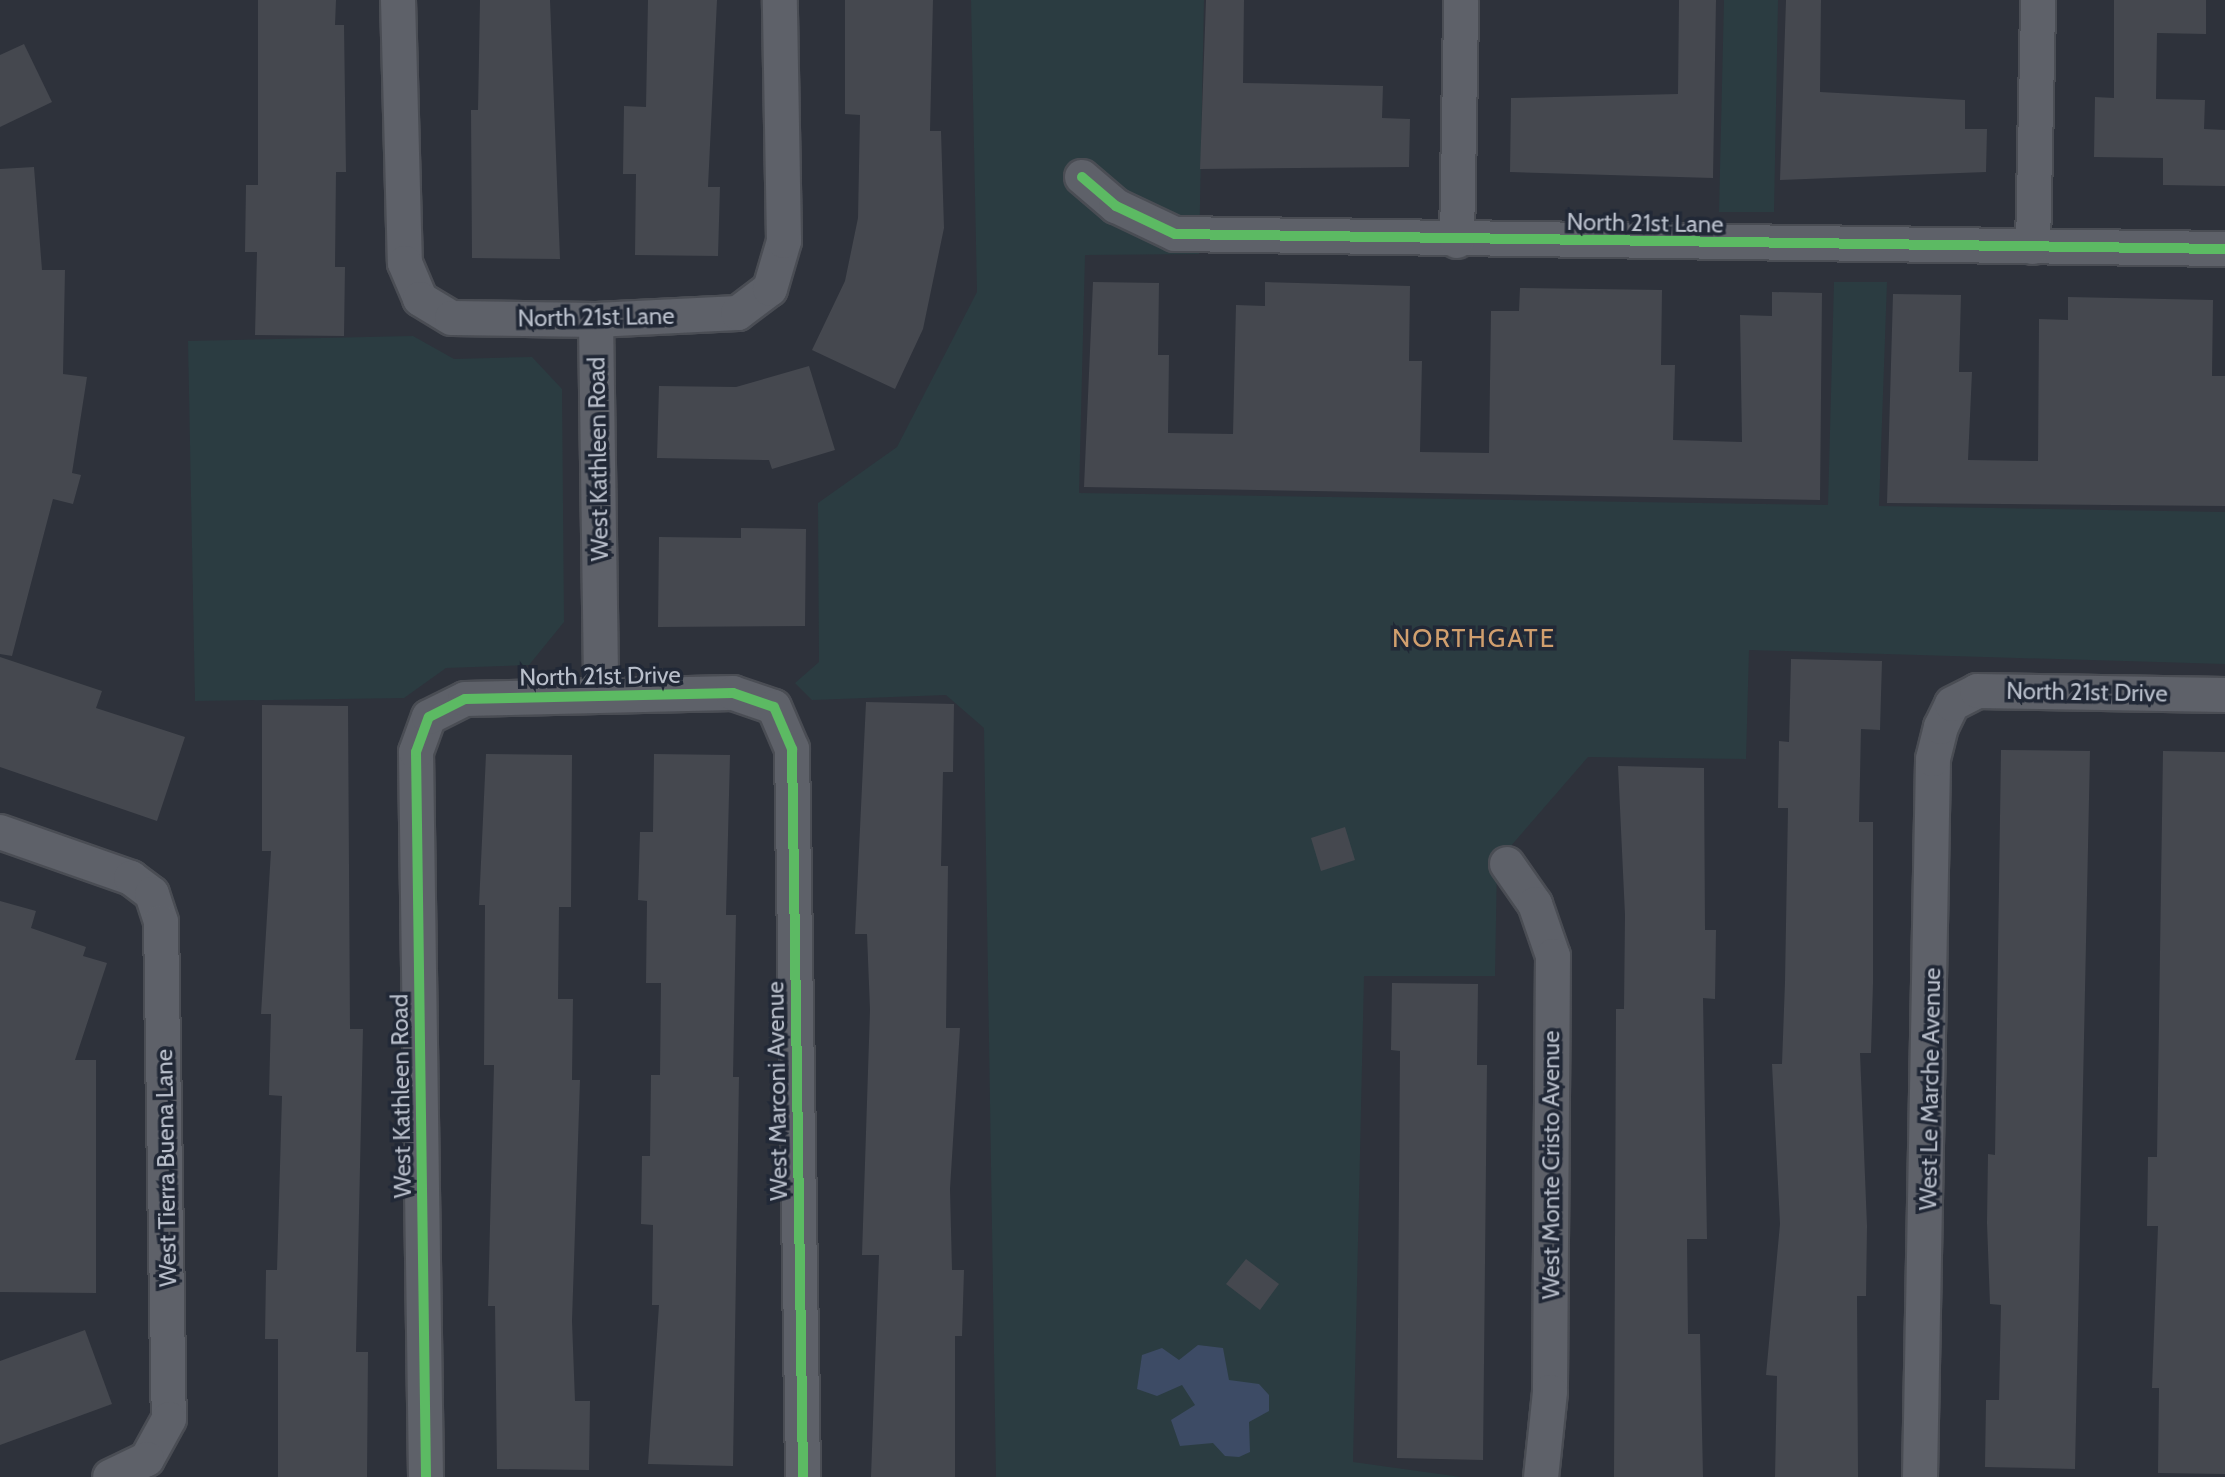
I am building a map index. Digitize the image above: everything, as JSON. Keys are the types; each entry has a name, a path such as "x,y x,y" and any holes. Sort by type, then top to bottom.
{"street":[{"name":"North 21st Lane","path":"398,0 405,263 420,299 452,318 596,320 738,313 770,289 784,241 780,0"},
{"path":"1457,241 1461,0"},
{"path":"2033,247 2038,0"},
{"name":"North 21st Lane","path":"1082,177 1116,206 1175,234 1457,241 2225,249"},
{"name":"West Kathleen Road","path":"596,320 601,695"},
{"name":"North 21st Drive","path":"1952,704 1977,691 2010,689 2225,695"},
{"name":"North 21st Drive","path":"429,717 465,699 601,695 733,693 774,707"},
{"name":"West Le Marche Avenue","path":"1920,1477 1933,759 1952,704"},
{"name":"West Marconi Avenue","path":"774,707 792,749 803,1477"},
{"name":"West Kathleen Road","path":"426,1477 416,752 429,717"},
{"name":"West Tierra Buena Lane","path":"0,832 131,878 152,894 161,922 169,1419 161,1443 110,1477"},
{"name":"West Monte Cristo Avenue","path":"1507,864 1535,904 1553,956 1550,1392 1541,1477"}],"shaded area":[{"path":"971,0 1204,0 1199,254 1085,255 1079,493 1828,505 1834,282 1887,282 1879,506 2225,512 2225,664 1749,650 1746,759 1588,757 1497,862 1495,976 1364,976 1353,1462 1461,1477 996,1477 984,728 946,695 812,700 795,683 819,662 818,503 897,447 977,292"},
{"path":"1724,0 1778,0 1774,212 1719,212"},
{"path":"413,336 454,359 532,357 562,389 564,622 529,665 446,668 404,698 195,701 188,341"}],"water":[{"path":"1198,1345 1223,1348 1229,1380 1259,1384 1269,1395 1269,1411 1249,1422 1250,1452 1239,1457 1225,1456 1213,1443 1180,1446 1171,1420 1195,1405 1182,1385 1157,1396 1137,1389 1142,1355 1162,1348 1179,1360"}],"building":[{"path":"258,0 336,0 335,25 344,25 346,172 336,172 335,267 345,267 344,336 255,335 257,252 245,252 246,185 258,185"},
{"path":"480,0 550,0 560,259 472,258 471,110 478,110"},
{"path":"648,0 717,0 708,187 720,187 718,256 635,255 636,174 623,174 624,106 646,107"},
{"path":"845,0 933,0 930,131 941,131 944,228 923,329 895,389 812,350 845,281 858,218 860,115 845,114"},
{"path":"1206,0 1244,0 1243,83 1383,86 1382,118 1410,119 1409,167 1200,169"},
{"path":"1679,0 1716,0 1713,178 1510,172 1511,98 1678,94"},
{"path":"1786,0 1821,0 1820,92 1965,100 1965,129 1987,129 1986,172 1780,180"},
{"path":"2114,0 2206,0 2206,34 2157,33 2156,99 2205,100 2204,129 2225,130 2225,186 2163,185 2163,158 2094,157 2095,97 2114,98"},
{"path":"24,44 52,102 0,127 0,55"},
{"path":"34,167 42,270 65,270 63,374 87,377 72,473 81,475 73,504 53,499 12,656 0,654 0,169"},
{"path":"1093,282 1159,283 1158,355 1169,355 1168,433 1233,434 1236,305 1265,306 1265,282 1410,286 1409,361 1422,361 1420,452 1489,453 1491,311 1519,311 1520,288 1662,290 1661,365 1675,365 1673,440 1742,442 1740,315 1772,316 1772,292 1822,293 1820,500 1084,487"},
{"path":"1893,294 1961,295 1959,372 1972,372 1968,460 2038,461 2039,319 2068,320 2068,297 2213,300 2212,376 2225,376 2225,506 1887,503"},
{"path":"809,366 835,450 772,469 769,460 657,458 659,386 736,387"},
{"path":"741,528 806,529 805,626 658,627 659,537 741,538"},
{"path":"0,657 102,691 96,708 185,737 157,821 0,767"},
{"path":"1791,659 1882,661 1880,730 1861,729 1859,822 1873,822 1873,983 1871,1053 1860,1053 1867,1226 1866,1296 1857,1296 1858,1477 1775,1477 1777,1376 1766,1375 1780,1224 1772,1064 1782,1064 1785,982 1788,808 1778,808 1779,741 1789,742"},
{"path":"866,702 954,704 953,772 943,772 941,866 948,866 946,1028 960,1028 950,1189 952,1270 964,1270 962,1336 955,1336 955,1477 871,1477 879,1255 862,1255 870,1010 867,934 855,934"},
{"path":"262,705 348,706 350,1029 363,1029 356,1352 368,1352 367,1477 278,1477 278,1339 265,1339 266,1270 277,1270 282,1096 269,1095 271,1014 261,1014 271,851 262,851"},
{"path":"2001,750 2090,751 2075,1469 1985,1467 1986,1400 1999,1400 2001,1305 1990,1304 1987,1223 1988,1154 1995,1155"},
{"path":"2163,751 2225,752 2225,1474 2158,1473 2159,1388 2152,1388 2158,1226 2147,1226 2148,1157 2157,1157"},
{"path":"486,754 572,755 571,907 559,907 558,999 573,999 572,1080 580,1080 572,1321 575,1401 590,1401 589,1470 497,1469 495,1306 488,1306 494,1065 484,1065 485,905 479,905"},
{"path":"654,754 730,755 726,915 736,915 733,1077 739,1077 733,1466 648,1464 659,1305 652,1305 653,1225 641,1224 642,1156 650,1156 651,1075 660,1075 661,983 646,983 647,901 638,900 640,832 653,832"},
{"path":"1618,766 1704,768 1705,930 1716,930 1715,999 1703,998 1707,1239 1687,1239 1688,1334 1700,1334 1703,1477 1614,1477 1616,1009 1624,1009 1625,915"},
{"path":"1345,827 1355,860 1321,871 1311,838"},
{"path":"0,901 36,911 31,928 86,947 83,956 107,963 75,1060 96,1060 96,1293 0,1292"},
{"path":"1392,983 1478,984 1477,1065 1487,1065 1483,1460 1397,1458 1400,1051 1391,1050"},
{"path":"1246,1259 1279,1284 1260,1310 1226,1284"},
{"path":"85,1330 112,1404 0,1445 0,1361"}],"cycle path":[{"path":"1082,177 1116,206 1175,234 2225,249"},
{"path":"426,1477 416,752 429,717 465,699 733,693 774,707 792,749 803,1477"}],"district":[{"name":"NORTHGATE","path":"1474,639"}]}
